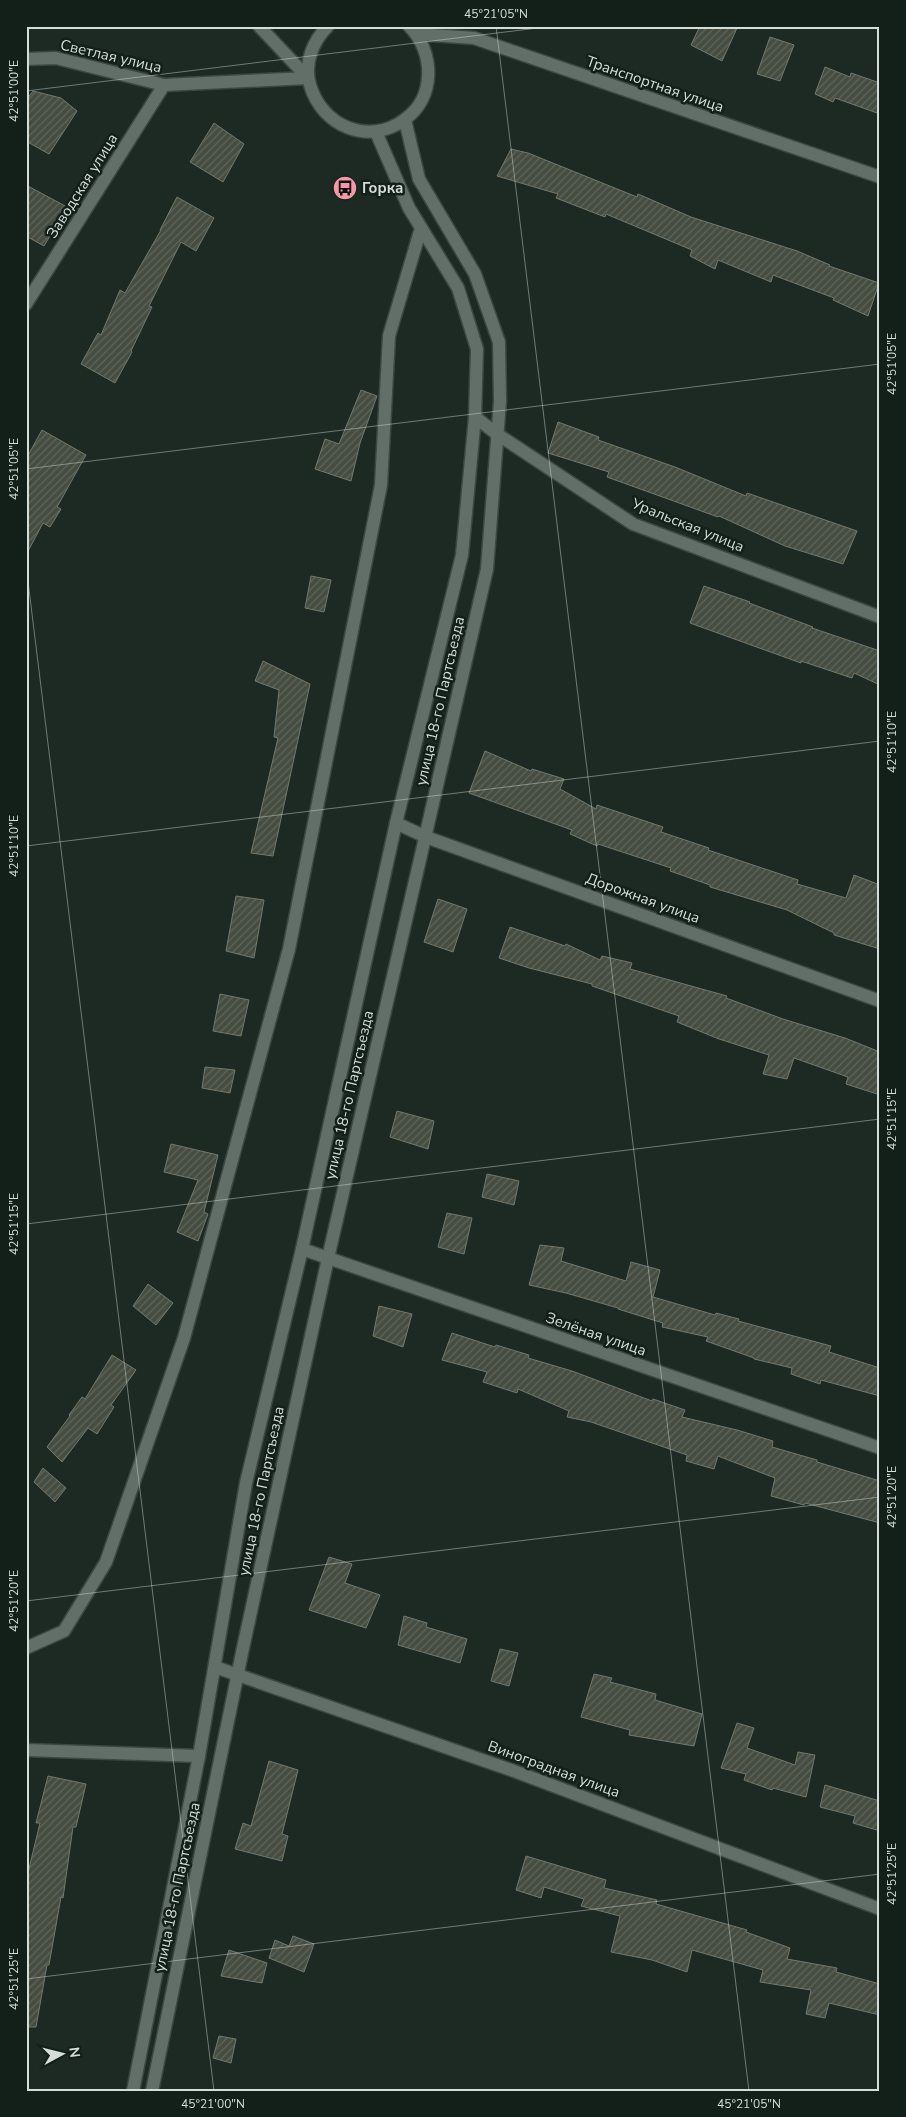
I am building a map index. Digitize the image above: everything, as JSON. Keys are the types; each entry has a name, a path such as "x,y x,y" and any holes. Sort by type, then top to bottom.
{"street":[{"path":"259,26 308,78"},
{"path":"328,26 320,33 312,47 308,62 308,78 313,97 324,113 339,124 357,131 376,132 391,128 405,120 418,106 427,89 429,70 426,51 413,30"},
{"name":"Транспортная улица","path":"413,30 474,38 880,177"},
{"name":"Светлая улица","path":"26,59 56,58 164,85 308,78"},
{"name":"Заводская улица","path":"26,304 164,85"},
{"name":"улица 18-го Партсъезда","path":"152,2091 238,1675 328,1258 487,569 500,401 498,342 476,274 419,179 405,120"},
{"name":"улица 18-го Партсъезда","path":"133,2091 199,1756 246,1483 302,1249 396,823 462,556 475,417 477,349 458,288 409,208 376,132"},
{"path":"26,1648 64,1631 106,1562 184,1338 288,950 382,485 389,336 421,228"},
{"name":"Уральская улица","path":"475,417 633,524 880,616"},
{"name":"Дорожная улица","path":"396,823 426,837 880,1001"},
{"name":"Зелёная улица","path":"302,1249 880,1448"},
{"name":"Виноградная улица","path":"215,1667 514,1771 880,1909"},
{"path":"26,1750 199,1756"}],"building":[{"path":"700,26 738,26 722,61 691,45"},
{"path":"770,37 794,45 780,81 757,74"},
{"path":"825,67 850,77 851,73 880,83 880,114 835,98 833,102 815,94"},
{"path":"33,91 61,98 77,111 49,154 26,141 26,100"},
{"path":"214,123 244,144 223,182 190,162"},
{"path":"511,149 528,153 637,197 638,194 691,217 797,251 829,266 879,283 868,316 833,300 834,298 773,275 771,282 718,260 715,269 690,256 692,250 606,214 605,217 556,198 558,194 497,176"},
{"path":"26,185 67,207 44,246 26,236"},
{"path":"177,197 214,218 196,251 181,242 149,306 152,307 132,352 115,383 81,364 98,333 101,335 120,290 125,293 161,230"},
{"path":"361,390 377,396 360,443 351,481 315,469 325,439 339,444"},
{"path":"558,422 599,437 598,440 675,467 746,496 747,493 857,531 843,564 785,546 719,516 607,477 609,472 548,453"},
{"path":"42,430 86,455 57,507 61,509 50,527 43,523 26,555 26,459"},
{"path":"311,576 331,580 324,612 305,608"},
{"path":"704,586 750,602 812,628 880,651 880,685 854,673 852,678 801,661 801,663 690,623"},
{"path":"263,661 310,684 273,856 251,853 278,738 274,737 279,690 255,681"},
{"path":"485,751 531,771 532,769 564,779 560,789 596,809 597,805 663,827 661,832 798,880 797,884 846,898 854,875 880,885 880,949 834,935 834,933 787,910 710,887 710,885 670,871 671,868 598,844 597,846 570,834 572,830 469,793"},
{"path":"236,896 264,900 254,958 226,951"},
{"path":"438,899 467,909 453,952 424,942"},
{"path":"510,927 565,946 566,944 600,960 602,956 632,963 630,969 727,996 726,998 783,1019 845,1038 880,1052 880,1084 877,1094 846,1084 848,1077 794,1058 787,1079 763,1074 769,1055 719,1039 677,1022 679,1016 592,986 592,984 529,968 499,958"},
{"path":"220,994 249,1000 241,1036 213,1031"},
{"path":"205,1067 235,1070 230,1093 202,1088"},
{"path":"397,1111 434,1121 428,1149 390,1137"},
{"path":"171,1144 218,1155 204,1212 208,1214 198,1241 177,1232 198,1180 164,1172"},
{"path":"487,1174 519,1181 514,1205 482,1197"},
{"path":"447,1213 472,1218 464,1254 438,1247"},
{"path":"540,1245 564,1248 561,1261 626,1281 631,1262 660,1270 653,1297 715,1315 716,1313 739,1319 738,1321 831,1346 829,1352 880,1368 880,1396 821,1380 820,1384 791,1374 792,1368 754,1359 706,1341 708,1337 662,1327 663,1323 618,1308 566,1293 529,1285"},
{"path":"148,1284 173,1303 156,1325 133,1306"},
{"path":"379,1306 412,1314 403,1347 373,1336"},
{"path":"452,1333 495,1347 496,1345 529,1355 528,1358 572,1371 652,1401 653,1399 685,1410 682,1417 773,1441 772,1447 880,1481 880,1523 771,1496 775,1478 718,1456 714,1469 686,1461 687,1455 591,1422 567,1417 569,1411 518,1389 517,1393 483,1382 487,1372 442,1360"},
{"path":"112,1355 136,1370 111,1405 114,1407 97,1434 88,1428 62,1462 47,1447 82,1397 85,1399"},
{"path":"43,1468 66,1488 55,1502 34,1482"},
{"path":"329,1557 352,1564 345,1583 380,1595 366,1628 309,1610"},
{"path":"404,1616 427,1623 426,1627 467,1639 460,1663 398,1645"},
{"path":"500,1649 518,1653 509,1686 491,1681"},
{"path":"594,1674 612,1678 610,1682 656,1694 655,1700 702,1714 694,1746 629,1735 630,1730 581,1717"},
{"path":"737,1723 754,1728 747,1748 795,1765 798,1752 815,1755 806,1797 773,1788 772,1790 744,1780 746,1774 721,1768"},
{"path":"269,1761 298,1770 282,1834 288,1836 282,1861 235,1849 243,1823 251,1826"},
{"path":"48,1776 86,1784 76,1827 73,1827 63,1898 61,1897 36,2027 26,2027 26,1881 40,1823 36,1823"},
{"path":"825,1785 880,1801 880,1831 853,1823 855,1816 820,1807"},
{"path":"526,1856 606,1880 604,1888 657,1900 656,1904 747,1930 746,1932 790,1948 787,1959 837,1968 836,1972 880,1984 880,2015 829,2003 825,2018 806,2014 811,1990 760,1982 763,1970 692,1950 687,1972 652,1960 611,1952 620,1916 581,1906 584,1899 544,1887 541,1898 516,1890"},
{"path":"293,1936 314,1944 304,1972 269,1958 275,1940 289,1946"},
{"path":"229,1950 267,1963 262,1983 221,1976"},
{"path":"219,2036 236,2039 231,2063 213,2058"}],"place":[{"name":"Горка","path":"345,188"}]}
